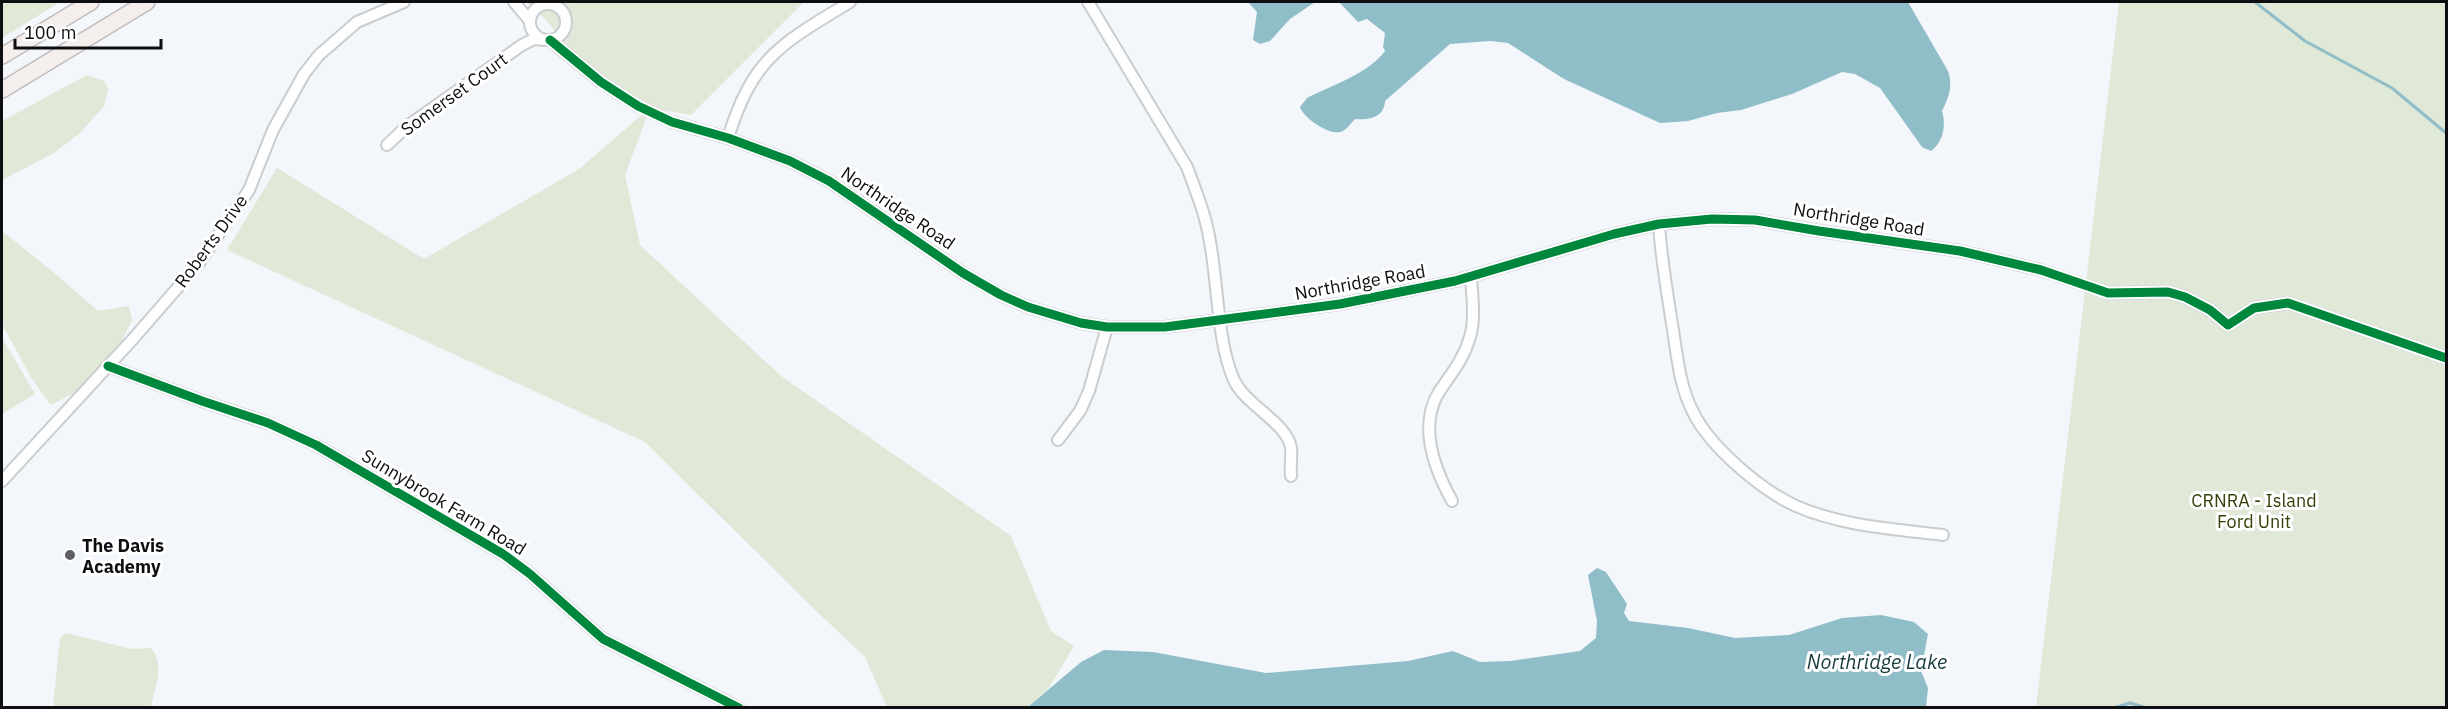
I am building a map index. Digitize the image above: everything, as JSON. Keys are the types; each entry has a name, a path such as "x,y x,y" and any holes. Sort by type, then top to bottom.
{"highway":[{"path":"2,56 91,2"},
{"path":"2,90 147,2"}],"street":[{"name":"Roberts Drive","path":"2,481 199,263 249,190 273,130 304,74 319,55 357,22 401,2"},
{"name":"Northridge Road","path":"514,2 530,23 535,35 547,40 579,62 607,87 638,106 672,122 728,138 790,161 829,181 963,273 1001,295 1054,316 1107,327 1164,327 1340,304 1471,276 1614,234 1659,224 1712,219 1755,220 1957,250 2041,270 2108,293 2168,292 2185,297 2210,310 2228,325 2254,308 2288,303 2446,358"},
{"path":"728,138 738,105 747,86 762,65 796,35 850,2"},
{"path":"1088,2 1187,167 1198,195 1210,239 1227,360 1234,381 1249,402 1286,436 1291,447 1291,476"},
{"name":"Northridge Road","path":"530,23 537,7 548,3 564,12 570,48 579,62"},
{"name":"Somerset Court","path":"522,45 530,23"},
{"path":"547,40 560,36 566,27"},
{"name":"Somerset Court","path":"387,145 406,127 522,45 534,39 547,40"},
{"path":"1659,224 1681,381 1693,413 1712,441 1758,483 1797,506 1824,516 1863,524 1943,535"},
{"path":"1452,501 1435,463 1430,422 1438,394 1460,363 1470,339 1473,315 1471,276"},
{"path":"1058,440 1080,411 1089,391 1107,327"},
{"name":"Sunnybrook Farm Road","path":"108,366 268,423 316,445 503,554 530,574 603,639 739,708"}],"green space":[{"path":"2,2 60,2 2,38"},
{"path":"527,2 803,3 691,115 650,108 587,66 568,49 548,22"},
{"name":"CRNRA - Island Ford Unit","path":"2119,2 2446,2 2446,707 2036,708"},
{"path":"87,75 104,81 108,89 104,106 80,133 54,153 2,180 2,121"},
{"path":"650,108 625,175 640,245 781,376 1011,536 1051,631 1074,646 1049,688 1028,707 887,707 865,657 645,442 227,250 277,168 424,259 579,169"},
{"path":"2,231 98,311 129,306 132,320 121,342 97,371 72,394 51,405 32,379 2,324"},
{"path":"2,338 35,394 2,414"},
{"path":"66,633 132,649 151,648 155,654 158,669 151,707 53,707 60,638"}],"water":[{"path":"1248,2 1315,2 1290,19 1270,41 1260,44 1253,40 1257,12"},
{"path":"1339,2 1908,2 1948,71 1950,91 1942,111 1943,132 1939,142 1931,151 1922,147 1880,88 1855,74 1842,72 1792,94 1741,110 1717,113 1688,121 1660,123 1564,79 1508,43 1490,41 1450,44 1385,101 1382,111 1375,117 1355,119 1340,132 1330,131 1311,121 1300,107 1307,98 1359,73 1385,51 1383,47 1385,33 1367,19 1358,22"},
{"name":"Northridge Lake","path":"1597,568 1606,572 1627,604 1624,613 1629,621 1688,628 1735,638 1789,635 1842,618 1881,615 1914,622 1928,634 1921,671 1928,688 1926,707 1028,707 1081,662 1104,650 1153,652 1266,673 1408,661 1453,651 1480,662 1510,661 1580,651 1596,638 1597,621 1588,575"}],"waterway":[{"path":"2255,2 2305,41 2392,88 2446,133"},
{"path":"2113,708 2130,703 2147,708"}],"cycle path":[{"path":"550,40 601,82 638,106 672,122 728,138 790,161 829,181 963,273 1001,295 1028,307 1081,323 1107,327 1165,327 1340,304 1455,281 1614,234 1659,224 1712,219 1755,220 1960,251 2041,270 2108,293 2168,292 2185,297 2210,310 2228,325 2254,308 2288,303 2446,358"},
{"path":"108,366 268,423 316,445 503,554 530,574 603,639 739,708"}],"place":[{"name":"The Davis Academy","path":"70,555"}]}
